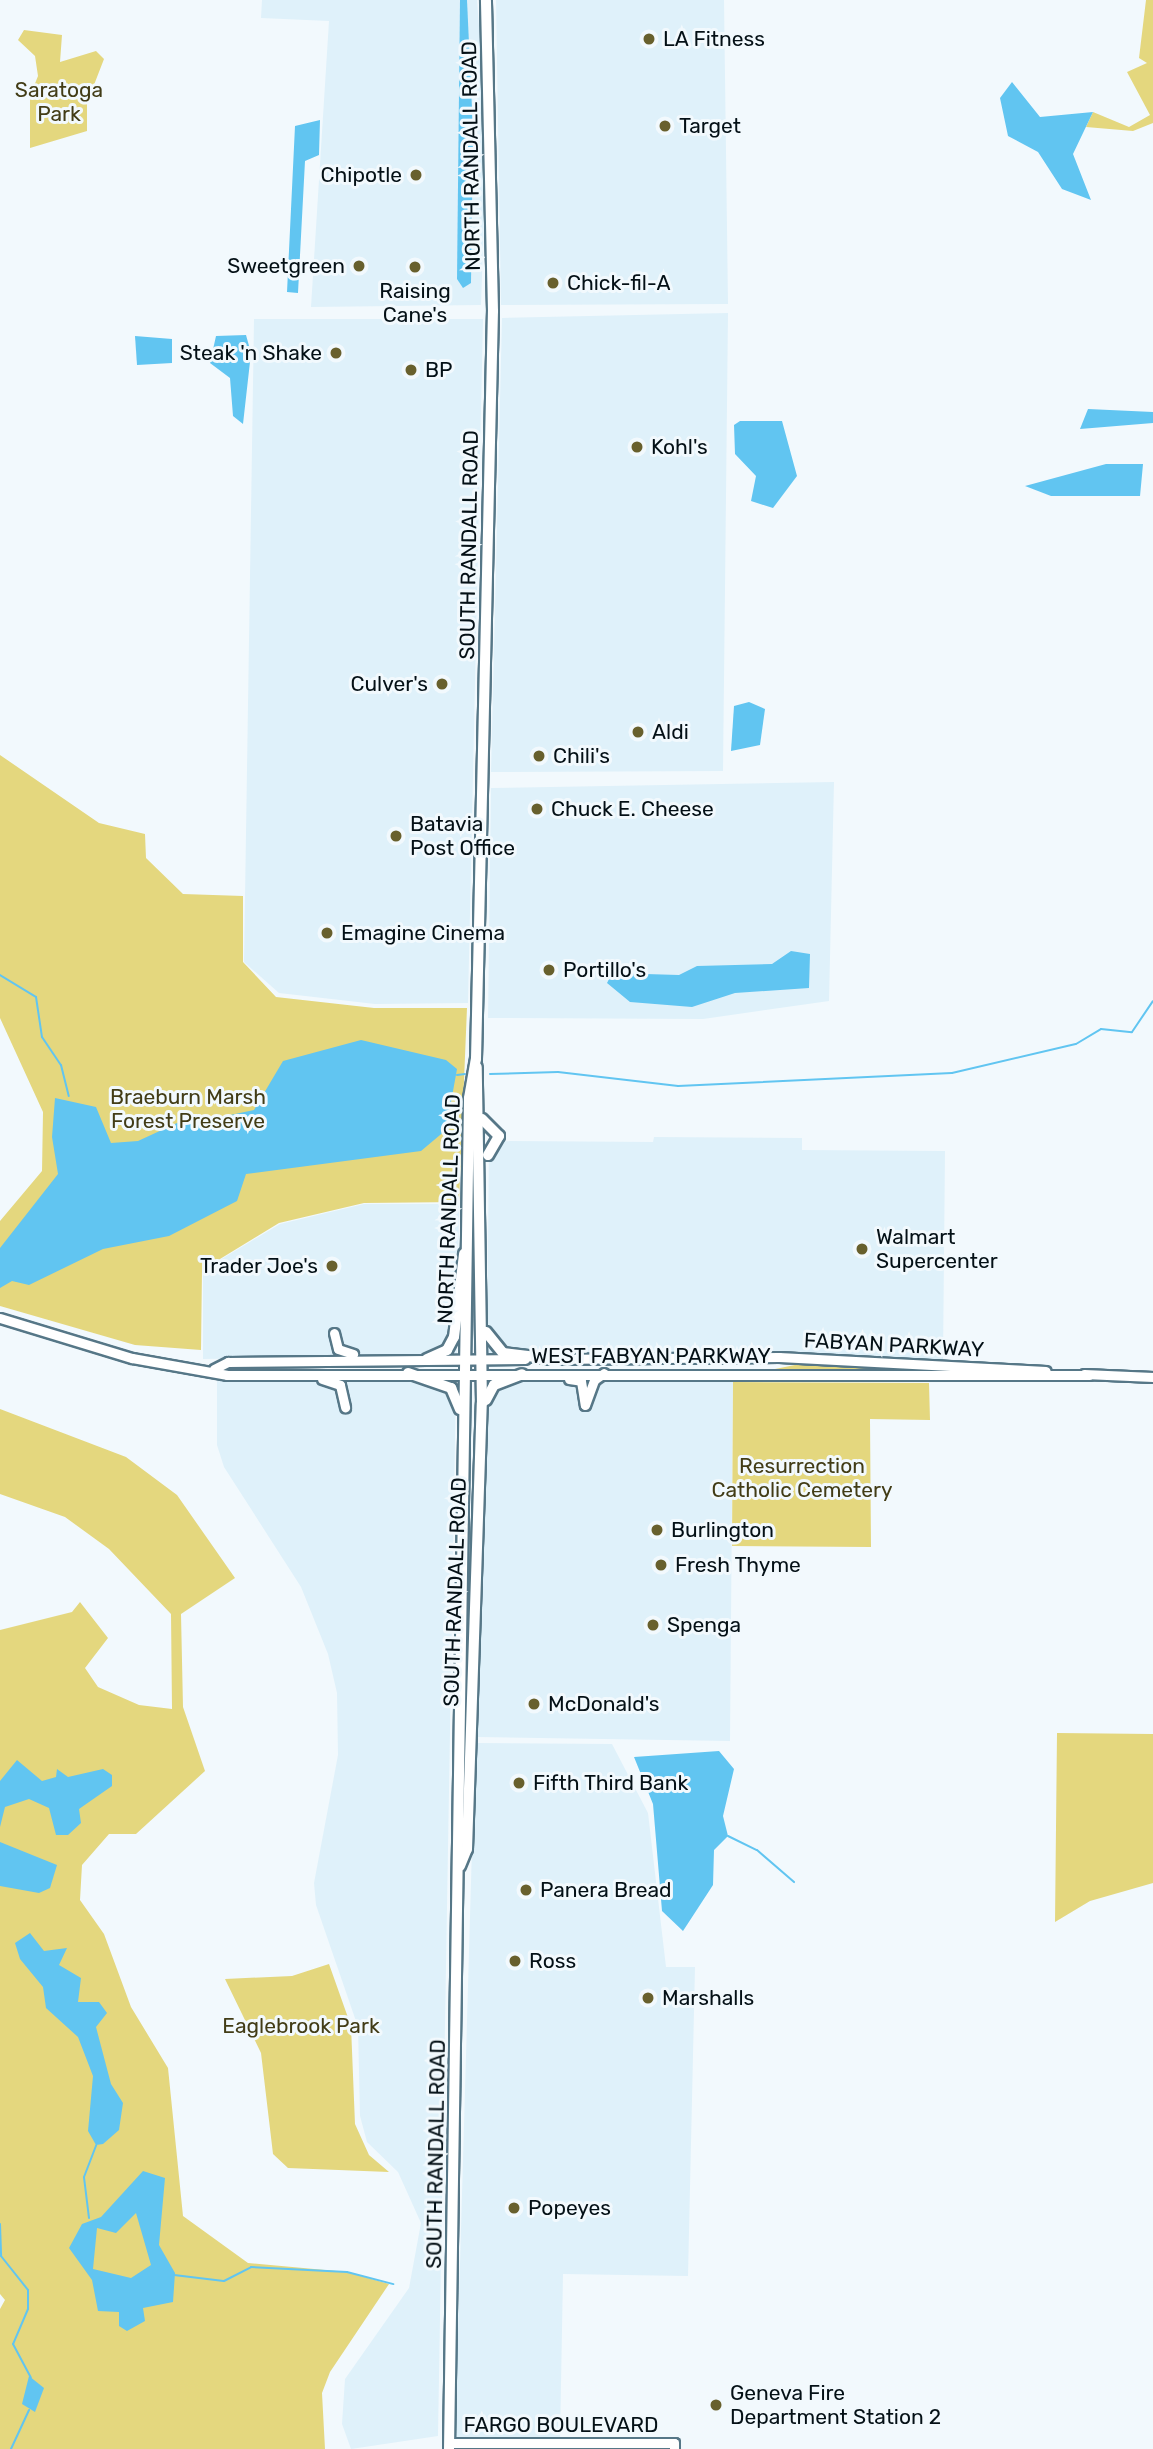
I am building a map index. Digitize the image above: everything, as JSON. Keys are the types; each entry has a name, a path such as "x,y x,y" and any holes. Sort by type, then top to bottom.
{"main road":[{"name":"NORTH RANDALL ROAD","path":"486,0 493,311"},
{"name":"SOUTH RANDALL ROAD","path":"483,780 493,311"},
{"name":"NORTH RANDALL ROAD","path":"483,780 476,1059 482,1119 483,1359"},
{"name":"NORTH RANDALL ROAD","path":"464,1359 469,1233 469,1098 476,1059"},
{"path":"482,1119 499,1136 488,1151 483,1214"},
{"path":"427,1359 447,1350 454,1337 469,1233"},
{"name":"WEST FABYAN PARKWAY","path":"0,1318 132,1358 254,1375 1089,1375"},
{"path":"483,1323 498,1351 554,1359"},
{"path":"334,1332 344,1354 414,1359"},
{"name":"FABYAN PARKWAY","path":"464,1359 792,1357 1153,1377"},
{"name":"SOUTH RANDALL ROAD","path":"449,2446 460,1866 464,1359"},
{"name":"WEST FABYAN PARKWAY","path":"214,1369 228,1362 464,1359"},
{"name":"SOUTH RANDALL ROAD","path":"460,1866 467,1849 483,1359"},
{"path":"408,1373 451,1388 463,1420"},
{"path":"480,1446 489,1390 522,1374 578,1379 585,1405 594,1380 604,1373"},
{"path":"254,1375 332,1379 343,1390 345,1407"},
{"name":"FARGO BOULEVARD","path":"449,2446 674,2446"}],"shaded area":[{"path":"262,0 477,0 487,130 481,305 311,307 329,21 261,18"},
{"path":"496,0 724,0 728,304 501,305"},
{"path":"728,313 723,771 491,772 502,318"},
{"path":"254,319 483,319 468,1003 375,1004 279,993 244,962"},
{"path":"834,782 829,1001 703,1019 488,1018 491,788"},
{"path":"654,1137 802,1138 802,1150 945,1151 943,1361 788,1351 487,1354 489,1141 653,1142"},
{"path":"364,1204 459,1204 457,1355 203,1359 203,1270 280,1224"},
{"path":"733,1377 730,1741 477,1737 489,1380"},
{"path":"217,1381 456,1381 438,2436 351,2449 342,2424 345,2379 409,2288 421,2223 398,2172 367,2142 360,2116 358,2027 316,1905 314,1883 338,1755 337,1693 328,1654 301,1587 224,1467 217,1445"},
{"path":"475,1743 612,1744 648,1813 666,1967 695,1967 688,2276 563,2274 560,2440 455,2438"}],"green space":[{"path":"1146,0 1153,0 1153,123 1133,131 1086,127 1093,112 1129,127 1150,115 1127,72 1147,63 1139,58"},
{"name":"Saratoga Park","path":"24,30 62,35 60,62 96,51 104,59 87,103 87,131 30,148 30,96 38,76 35,56 18,40"},
{"name":"Braeburn Marsh Forest Preserve","path":"0,755 99,823 145,834 146,858 183,894 243,896 243,962 276,997 374,1008 467,1008 459,1202 364,1203 279,1223 202,1270 201,1350 135,1345 0,1306 0,1221 42,1171 43,1112 0,1018"},
{"path":"825,1359 1025,1374 775,1369"},
{"name":"Resurrection Catholic Cemetery","path":"733,1382 929,1383 930,1420 870,1419 871,1547 732,1546"},
{"path":"0,1409 126,1457 177,1495 235,1578 181,1614 183,1707 205,1771 136,1834 109,1834 82,1865 80,1900 104,1934 131,2007 168,2068 183,2216 248,2263 347,2272 389,2284 330,2372 322,2393 325,2449 0,2449 0,2309 5,2300 0,2294 0,1630 72,1612 80,1602 108,1638 85,1668 98,1687 139,1705 172,1709 171,1614 109,1549 65,1517 0,1494"},
{"path":"1057,1733 1153,1734 1153,1883 1090,1901 1055,1922"},
{"name":"Eaglebrook Park","path":"329,1964 351,2026 355,2124 369,2155 389,2172 288,2168 273,2154 261,2053 225,1979 292,1976"}],"water":[{"path":"460,0 467,0 473,131 471,283 463,288 457,279"},
{"path":"1012,82 1040,117 1093,112 1073,154 1091,200 1062,189 1038,152 1008,136 1000,98"},
{"path":"320,120 319,155 305,161 298,293 287,292 295,126"},
{"path":"246,335 251,353 243,424 233,416 230,378 210,363 216,336"},
{"path":"135,336 172,339 172,363 137,365"},
{"path":"1088,409 1153,412 1153,423 1080,429"},
{"path":"740,421 782,421 797,476 773,508 751,501 756,476 735,454 734,425"},
{"path":"1106,464 1143,464 1140,496 1051,496 1025,486"},
{"path":"749,702 765,709 760,745 731,751 734,706"},
{"path":"791,951 810,954 809,988 735,993 692,1007 630,1002 607,983 612,973 679,975 697,966 772,964"},
{"path":"361,1040 446,1060 457,1069 446,1130 421,1151 246,1174 237,1201 169,1236 103,1249 29,1285 12,1281 0,1288 0,1248 58,1174 52,1137 55,1098 96,1107 111,1143 138,1141 190,1117 202,1121 254,1110 283,1061"},
{"path":"719,1751 734,1769 723,1816 728,1836 714,1850 713,1885 683,1931 662,1911 653,1804 634,1757"},
{"path":"17,1760 42,1781 56,1777 57,1769 68,1777 103,1769 112,1775 112,1786 79,1809 81,1823 68,1835 56,1835 49,1808 29,1799 5,1807 0,1827 0,1781"},
{"path":"0,1842 57,1865 50,1888 39,1893 0,1886"},
{"path":"30,1933 44,1951 67,1948 59,1965 81,1978 78,2002 99,2002 107,2013 96,2027 111,2084 123,2103 119,2130 103,2144 96,2145 88,2131 93,2076 78,2037 46,2008 43,1987 20,1959 15,1943"},
{"path":"143,2171 165,2178 159,2245 175,2273 173,2302 143,2308 145,2321 127,2331 119,2326 119,2312 98,2311 92,2280 69,2248 82,2224 101,2217","holes":["136,2213 151,2265 131,2278 93,2269 97,2228 116,2233"]},
{"path":"29,2376 44,2388 35,2412 22,2404"}],"waterway":[{"path":"0,975 36,997 42,1037 61,1065 69,1096"},
{"path":"490,1074 558,1072 678,1086 952,1073 1076,1044 1101,1029 1132,1032 1153,1001"},
{"path":"457,1075 465,1074"},
{"path":"728,1836 757,1850 794,1882"},
{"path":"89,2218 84,2177 96,2145"},
{"path":"0,2224 1,2256 28,2290 28,2309 13,2344 31,2378"},
{"path":"174,2275 224,2281 251,2267 347,2272 393,2284"},
{"path":"11,2449 29,2410"}],"place":[{"name":"LA Fitness","path":"649,39"},
{"name":"Target","path":"665,126"},
{"name":"Chipotle","path":"416,175"},
{"name":"Sweetgreen","path":"359,266"},
{"name":"Raising Cane's","path":"415,267"},
{"name":"Chick-fil-A","path":"553,283"},
{"name":"Steak 'n Shake","path":"336,353"},
{"name":"BP","path":"411,370"},
{"name":"Kohl's","path":"637,447"},
{"name":"Culver's","path":"442,684"},
{"name":"Aldi","path":"638,732"},
{"name":"Chili's","path":"539,756"},
{"name":"Chuck E. Cheese","path":"537,809"},
{"name":"Batavia Post Office","path":"396,836"},
{"name":"Emagine Cinema","path":"327,933"},
{"name":"Portillo's","path":"549,970"},
{"name":"Walmart Supercenter","path":"862,1249"},
{"name":"Trader Joe's","path":"332,1266"},
{"name":"Burlington","path":"657,1530"},
{"name":"Fresh Thyme","path":"661,1565"},
{"name":"Spenga","path":"653,1625"},
{"name":"McDonald's","path":"534,1704"},
{"name":"Fifth Third Bank","path":"519,1783"},
{"name":"Panera Bread","path":"526,1890"},
{"name":"Ross","path":"515,1961"},
{"name":"Marshalls","path":"648,1998"},
{"name":"Popeyes","path":"514,2208"},
{"name":"Geneva Fire Department Station 2","path":"716,2405"}]}
